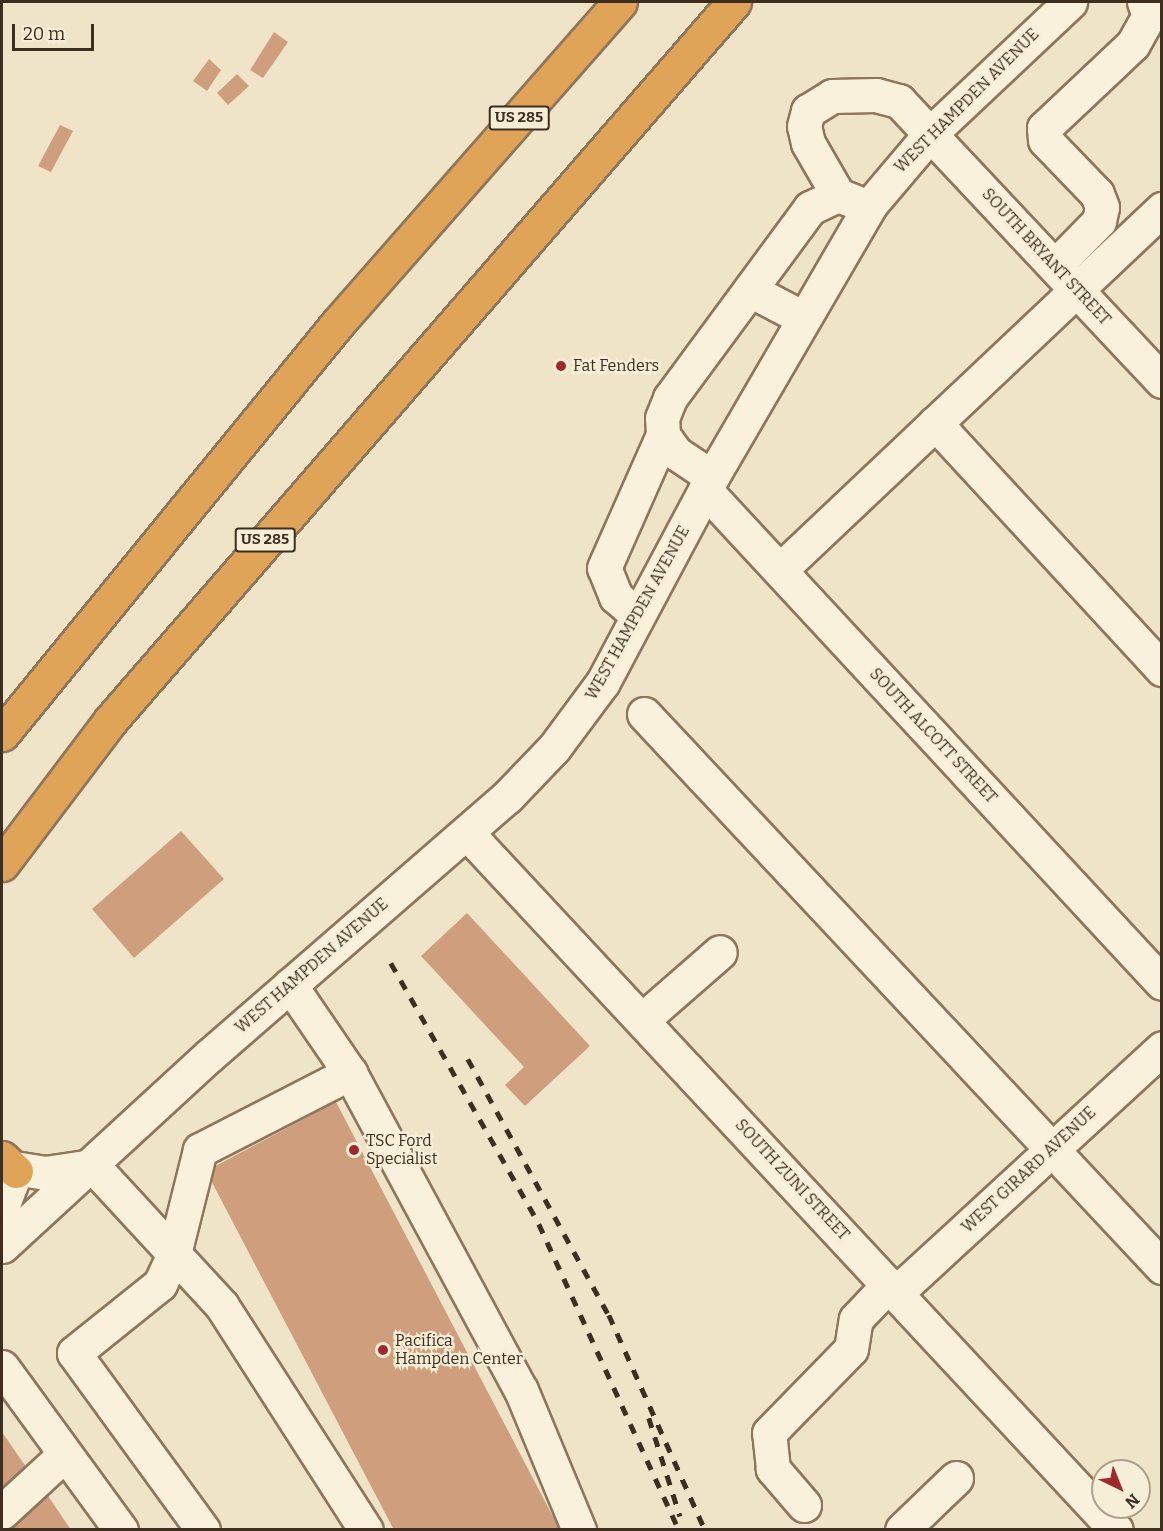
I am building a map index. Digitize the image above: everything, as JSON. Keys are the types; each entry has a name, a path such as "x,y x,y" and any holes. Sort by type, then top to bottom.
{"highway":[{"path":"418,234 591,2"},
{"name":"US 285","path":"2,734 224,460 620,2"},
{"name":"US 285","path":"2,864 125,703 734,2"}],"street":[{"name":"WEST HAMPDEN AVENUE","path":"2,1246 93,1166 290,985 467,832 572,726 638,615 709,484 868,208 931,133 1070,2"},
{"path":"780,570 935,423 1066,278 1102,207 1097,194 1045,140 1044,128 1133,44 1149,15 1144,2"},
{"name":"SOUTH BRYANT STREET","path":"838,195 804,126 818,101 832,96 887,96 931,133 1161,381"},
{"path":"638,615 616,597 604,568 663,435 662,418 670,398 810,208 838,195 868,208"},
{"path":"1066,278 1114,254 1161,209"},
{"path":"1092,230 1114,254"},
{"path":"750,290 803,318"},
{"path":"935,423 1161,669"},
{"name":"SOUTH ALCOTT STREET","path":"663,435 676,453 709,484 780,570 1161,983"},
{"path":"644,714 1161,1267"},
{"name":"SOUTH ZUNI STREET","path":"467,832 1116,1530"},
{"path":"642,1020 720,952"},
{"path":"290,985 350,1073 521,1390 579,1530"},
{"name":"WEST GIRARD AVENUE","path":"804,1505 773,1469 769,1433 851,1349 856,1319 1051,1150 1161,1048"},
{"path":"203,1530 74,1353 160,1284 174,1254 200,1150 350,1073"},
{"path":"2,1207 6,1165 51,1173 93,1166 222,1306 366,1530"},
{"path":"2,1368 121,1530"},
{"path":"2,1512 64,1455"},
{"path":"902,1530 956,1478"}],"building":[{"path":"274,32 288,42 263,78 250,70"},
{"path":"209,59 221,70 207,91 193,81"},
{"path":"237,74 249,86 228,105 217,93"},
{"path":"60,125 73,131 51,172 38,166"},
{"path":"181,831 224,879 134,958 92,909"},
{"path":"467,913 590,1046 525,1106 505,1085 524,1067 421,956"},
{"name":"Pacifica Hampden Center","path":"336,1102 560,1530 394,1530 206,1171"},
{"path":"2,1432 31,1474 2,1501"},
{"path":"44,1490 71,1530 2,1530 2,1528"}],"railway":[{"path":"391,963 539,1224 679,1530"},
{"path":"468,1059 609,1315 705,1530"},
{"path":"649,1418 680,1516"}],"place":[{"name":"Fat Fenders","path":"561,366"},
{"name":"TSC Ford Specialist","path":"354,1150"},
{"name":"Pacifica Hampden Center","path":"383,1350"}]}
